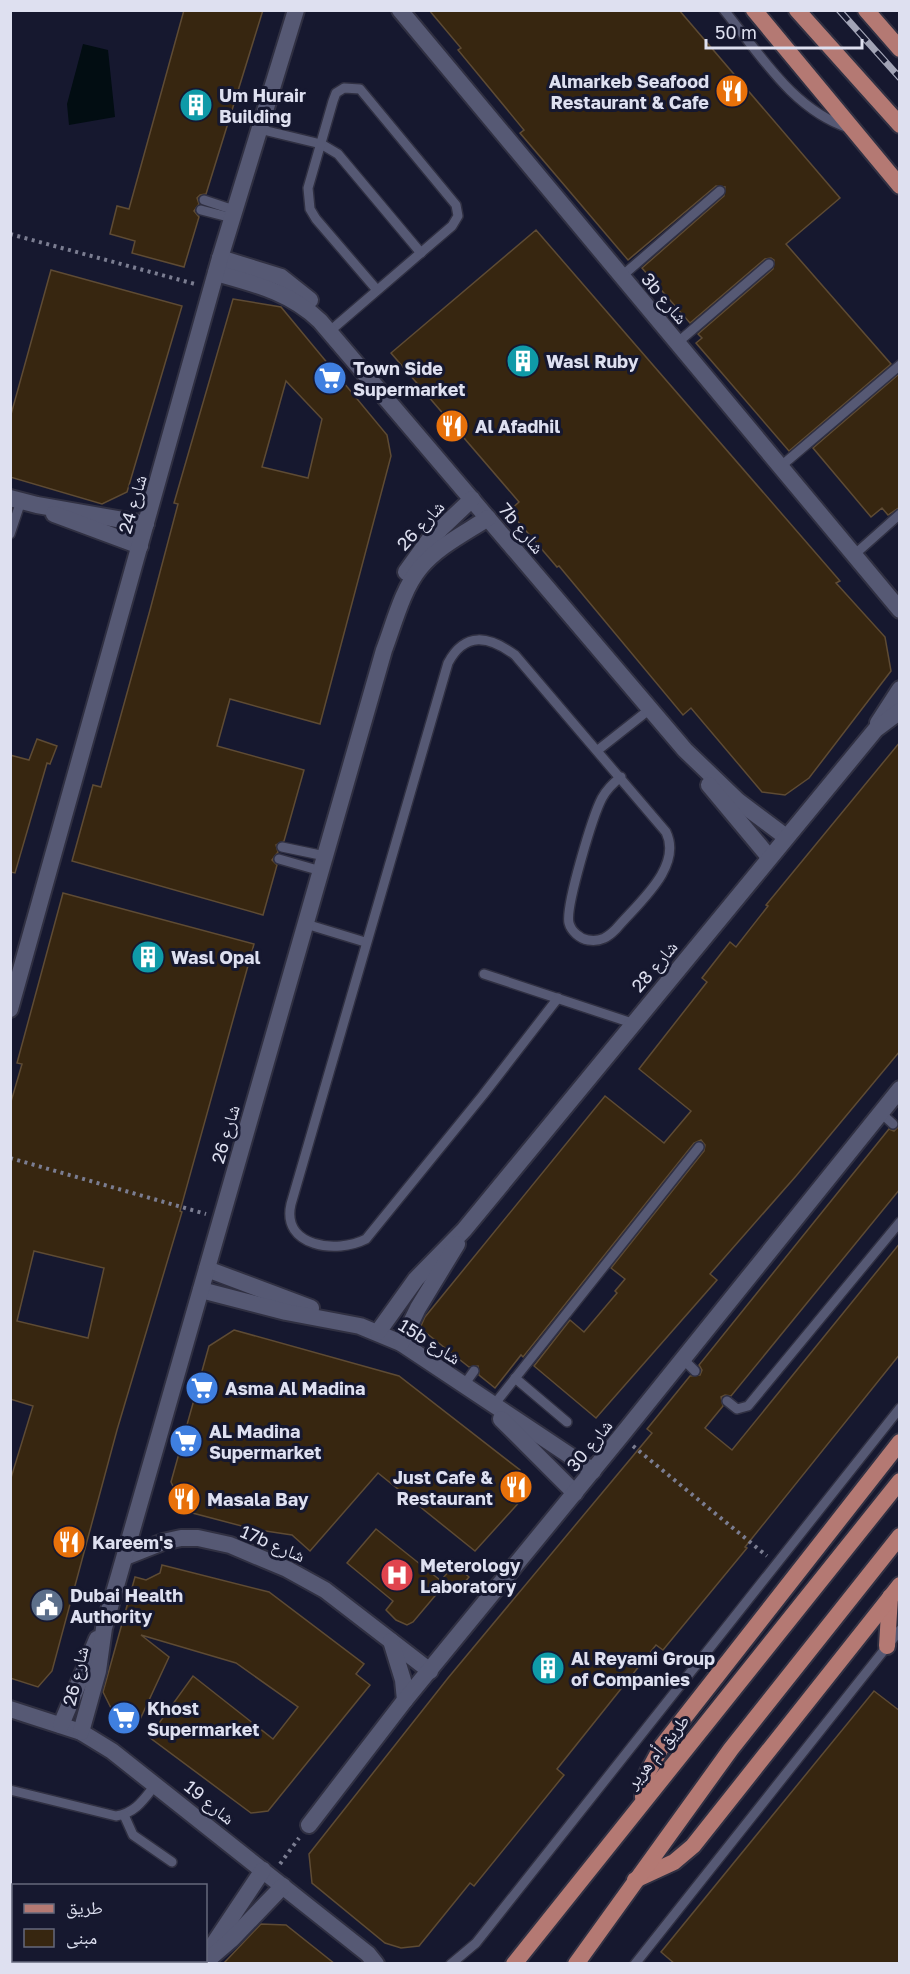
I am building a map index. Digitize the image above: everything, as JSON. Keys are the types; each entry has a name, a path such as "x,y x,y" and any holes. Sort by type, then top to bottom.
{"main road":[{"path":"754,10 900,186"},
{"path":"797,10 900,125"},
{"path":"866,10 900,49"},
{"path":"642,1801 648,1772 662,1746 900,1442"},
{"name":"طريق أم هرير","path":"513,1963 900,1481"},
{"path":"576,1964 731,1749 900,1536"},
{"path":"634,1881 674,1862 693,1846 895,1591"},
{"path":"888,1646 895,1591"}],"street":[{"name":"شارع 24","path":"10,1009 216,273 296,10"},
{"name":"3b شارع","path":"400,10 900,610"},
{"name":"7b شارع","path":"216,273 289,296 310,311 330,331 685,750 738,801 786,837"},
{"name":"شارع 26","path":"384,650 390,609 408,567 429,540 472,499"},
{"path":"23,501 146,524"},
{"path":"23,501 140,546"},
{"name":"شارع 26","path":"81,1732 96,1678 104,1628 384,650 408,589 419,569 435,553 488,518"},
{"name":"شارع 28","path":"378,1332 416,1279 464,1230 876,729 900,689"},
{"name":"شارع 28","path":"876,729 900,711"},
{"name":"7b شارع","path":"685,750 700,776 769,858"},
{"name":"شارع 30","path":"309,1825 405,1700 621,1436 689,1365 887,1119 900,1089"},
{"name":"شارع 28","path":"401,1343 464,1230"},
{"name":"15b شارع","path":"207,1269 342,1321 378,1332 401,1343 492,1406 593,1471"},
{"name":"15b شارع","path":"201,1290 295,1314 342,1321"},
{"name":"15b شارع","path":"492,1406 510,1429 576,1493"},
{"name":"17b شارع","path":"125,1557 180,1538 198,1538 230,1545 306,1579 430,1671"},
{"name":"شارع 26","path":"61,1725 85,1665 104,1628"},
{"path":"390,1640 403,1680 405,1700"},
{"name":"شارع 19","path":"10,1709 81,1732 106,1747 156,1784 372,1959 390,1964"},
{"path":"207,1959 232,1939 272,1877"},
{"path":"207,1956 225,1925 272,1877"}],"lane":[{"path":"724,10 788,89 825,118 855,130"},
{"path":"330,331 452,226 458,211 360,89 344,88 336,93 308,188 310,210 377,290"},
{"path":"259,129 321,144 345,160 421,253"},
{"path":"622,276 720,191"},
{"path":"204,200 233,214"},
{"path":"201,210 233,214"},
{"path":"677,343 769,264"},
{"path":"780,467 900,365"},
{"path":"10,534 23,501"},
{"path":"854,555 900,514"},
{"path":"558,998 366,1239 341,1247 310,1242 294,1232 289,1213 365,942 448,663 454,652 475,640 499,643 515,655 598,750 621,777 666,832 672,853 663,872 607,938 596,941 584,940 574,933 569,923 571,898 601,800 621,777"},
{"path":"598,750 650,709"},
{"path":"282,847 323,864"},
{"path":"279,859 323,864"},
{"path":"306,924 365,942"},
{"path":"484,974 632,1023"},
{"path":"492,1406 699,1148"},
{"path":"727,1401 737,1409 748,1406 900,1222"},
{"path":"464,1385 474,1371"},
{"path":"515,1378 567,1422"},
{"path":"451,1964 476,1943 900,1408"},
{"path":"635,1964 900,1630"},
{"path":"10,1790 105,1814 124,1815 137,1807 156,1784"},
{"path":"124,1815 134,1835 172,1862"}],"path":[{"path":"10,234 216,273"},
{"path":"10,1158 222,1218"},
{"path":"621,1436 776,1564"},
{"path":"272,1877 309,1825"}],"shaded area":[{"path":"83,44 108,50 115,117 69,125 67,104"}],"building":[{"name":"Um Hurair Building","path":"184,10 263,10 206,194 197,198 199,204 194,211 199,217 184,267 132,253 135,241 110,234 117,206 129,209"},
{"path":"429,10 679,10 840,198 786,244 891,364 789,451 696,343 702,338 698,334 773,269 774,260 765,259 690,323 642,268 724,196 725,187 716,186 628,260 520,133 524,130 458,50 461,48"},
{"path":"536,230 840,581 836,583 885,637 891,671 809,778 785,795 762,792 691,708 683,715 559,566 557,567 509,511 519,502 391,353"},
{"path":"51,270 182,306 127,492 102,504 10,477 10,418"},
{"path":"233,299 281,307 387,435 391,456 320,724 230,699 217,746 304,770 284,841 276,845 278,852 272,860 277,865 263,915 72,861 93,785 101,787 178,504 174,503","holes":["286,381 322,419 308,478 262,467"]},
{"path":"899,374 900,507 888,515 882,508 871,517 813,448"},
{"path":"37,739 57,746 50,764 47,763 15,873 10,872 10,755 29,760"},
{"path":"900,742 900,1051 796,1176 710,1274 717,1280 596,1418 534,1366 570,1320 584,1332 617,1293 615,1291 625,1279 611,1268 704,1151 705,1145 701,1140 694,1143 523,1357 521,1355 495,1388 479,1375 478,1366 469,1367 420,1328 425,1317 605,1096 664,1143 691,1111 639,1069 707,982 702,978 730,942 736,947 768,906 766,905"},
{"path":"63,893 254,944 180,1211 182,1212 117,1430 52,1671 38,1687 10,1678 10,1481 33,1406 10,1399 10,1105 22,1064 17,1063","holes":["34,1251 104,1268 88,1338 17,1321"]},
{"path":"899,1126 900,1189 731,1396 721,1397 723,1406 705,1428 732,1450 900,1243 900,1354 745,1547 747,1548 663,1650 656,1645 557,1769 564,1775 474,1886 470,1883 419,1946 401,1948 385,1943 312,1883 309,1854 448,1678 652,1433 647,1429 690,1376 700,1375 702,1370 699,1365 889,1129 894,1131"},
{"path":"234,1330 399,1376 520,1470 523,1498 475,1551 378,1473 310,1551 292,1535 253,1529 185,1511 171,1482 209,1346"},
{"name":"Meterology Laboratory","path":"376,1529 445,1584 413,1622 407,1625 396,1620 386,1610 393,1601 347,1563"},
{"path":"455,1564 469,1577 458,1590 443,1578"},
{"path":"162,1565 269,1592 364,1664 356,1674 370,1685 268,1811 251,1813 149,1737 193,1676 273,1739 298,1707 236,1663 141,1635 169,1657 136,1728 112,1710 103,1692 135,1577 146,1580 160,1573"},
{"path":"874,1691 900,1711 900,1964 675,1964 661,1952"},
{"path":"261,1924 286,1925 335,1964 223,1964"}],"railway":[{"path":"839,10 900,78"}],"place":[{"name":"Almarkeb Seafood Restaurant & Cafe","path":"732,91"},
{"name":"Um Hurair Building","path":"196,105"},
{"name":"Wasl Ruby","path":"523,361"},
{"name":"Town Side Supermarket","path":"330,378"},
{"name":"Al Afadhil","path":"452,426"},
{"name":"Wasl Opal","path":"148,957"},
{"name":"Asma Al Madina","path":"202,1388"},
{"name":"AL Madina Supermarket","path":"186,1441"},
{"name":"Just Cafe & Restaurant","path":"516,1487"},
{"name":"Masala Bay","path":"184,1499"},
{"name":"Kareem's","path":"69,1542"},
{"name":"Meterology Laboratory","path":"397,1575"},
{"name":"Dubai Health Authority","path":"47,1605"},
{"name":"Al Reyami Group of Companies","path":"548,1668"},
{"name":"Khost Supermarket","path":"124,1718"}]}
